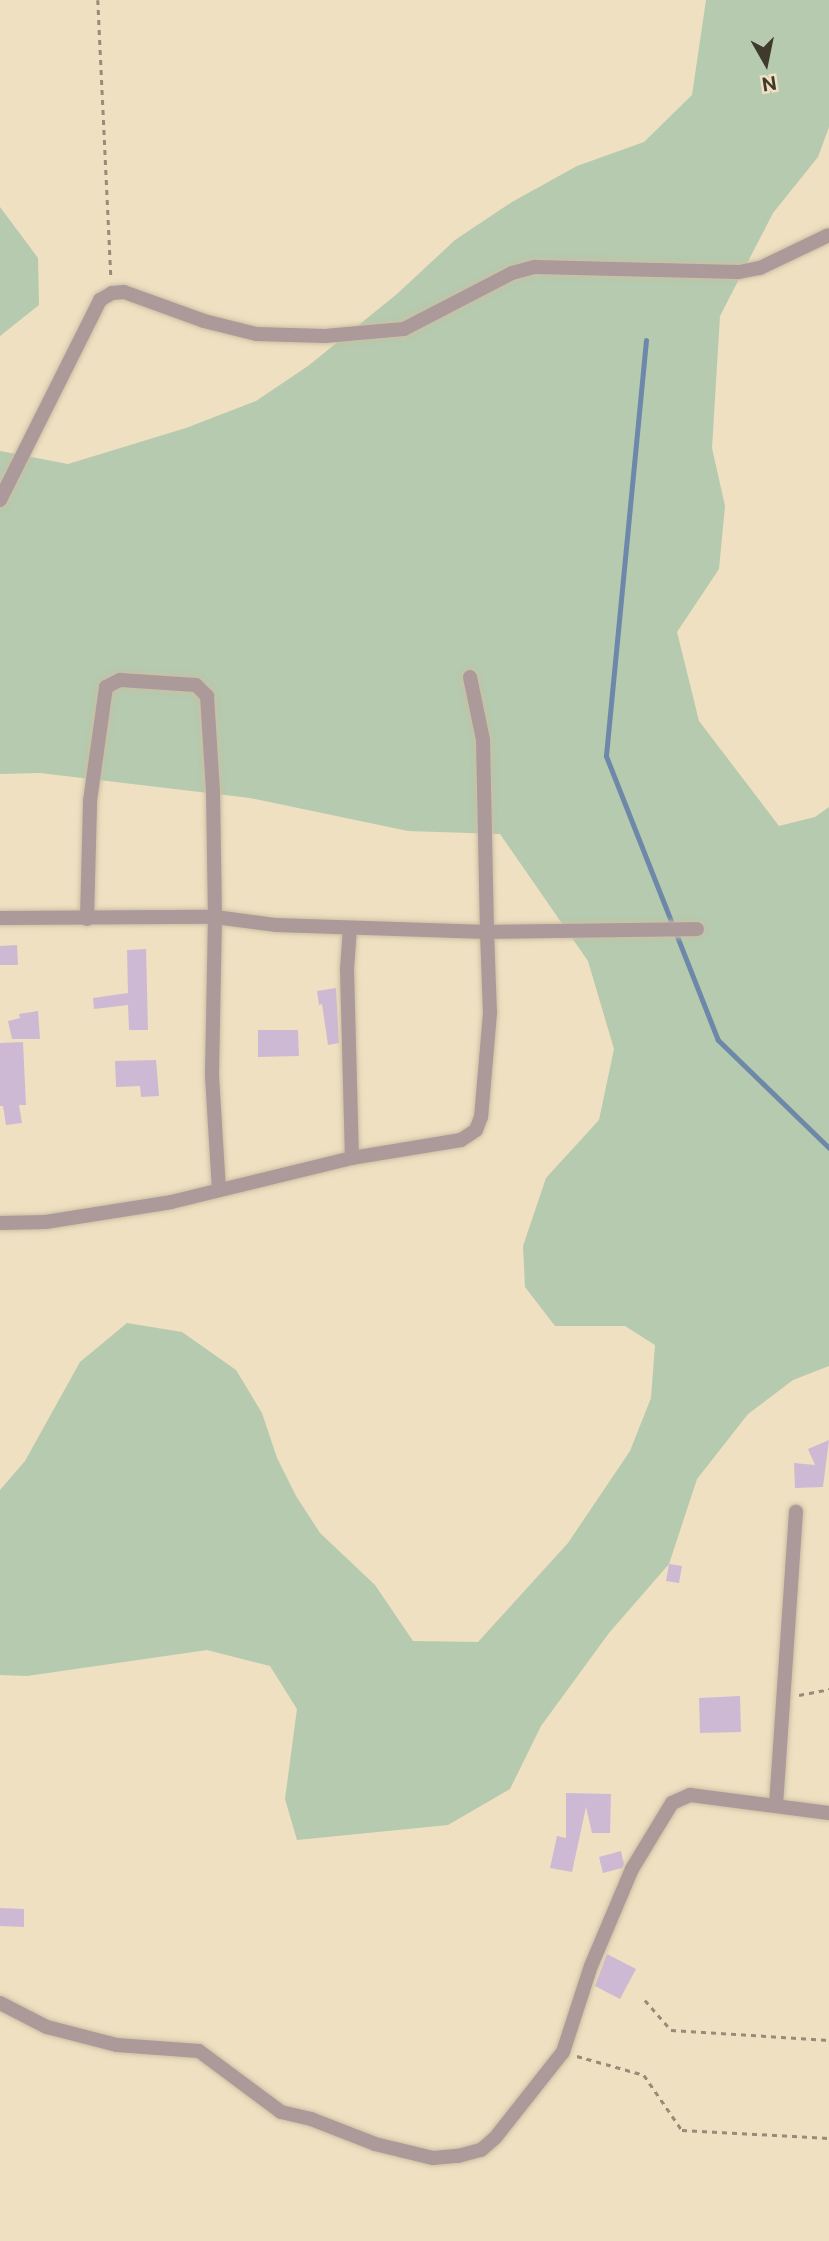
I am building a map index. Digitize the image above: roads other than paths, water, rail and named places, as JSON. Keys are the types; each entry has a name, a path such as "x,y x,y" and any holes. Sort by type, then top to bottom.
{"street":[{"path":"0,500 100,300 112,293 124,292 204,321 256,334 325,336 414,326 512,273 535,267 739,272 760,268 829,235"},
{"path":"0,1223 57,1220 172,1202 352,1158 461,1140 476,1130 481,1117 490,1013 483,740 470,677"},
{"path":"87,919 93,775 106,687 120,680 196,685 203,688 207,696 213,791 215,917 212,1076 219,1189"},
{"path":"0,918 215,917 276,925 487,932 697,929"},
{"path":"351,928 346,969 352,1158"},
{"path":"776,1805 796,1511"},
{"path":"0,2003 47,2027 117,2045 199,2051 247,2084 273,2108 311,2119 376,2144 433,2158 481,2150 495,2138 563,2052 591,1966 632,1869 672,1802 690,1795 829,1813"}],"waterway":[{"path":"646,340 606,756 718,1040 829,1148"}]}
